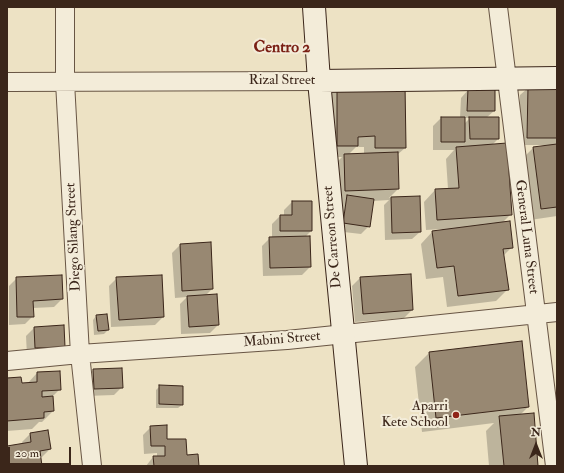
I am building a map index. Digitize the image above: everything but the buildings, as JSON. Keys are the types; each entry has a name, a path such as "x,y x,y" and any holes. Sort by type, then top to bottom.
{"street":[{"name":"Diego Silang Street","path":"65,7 66,82 80,354 92,466"},
{"name":"De Carreon Street","path":"314,7 319,81 356,466"},
{"name":"General Luna Street","path":"498,7 555,466"},
{"name":"Rizal Street","path":"7,82 319,81 557,78"},
{"name":"Mabini Street","path":"7,361 80,354 287,340 557,312"}],"place":[{"name":"Aparri Kete School","path":"456,415"}],"district":[{"name":"Centro 2","path":"282,49"}]}
